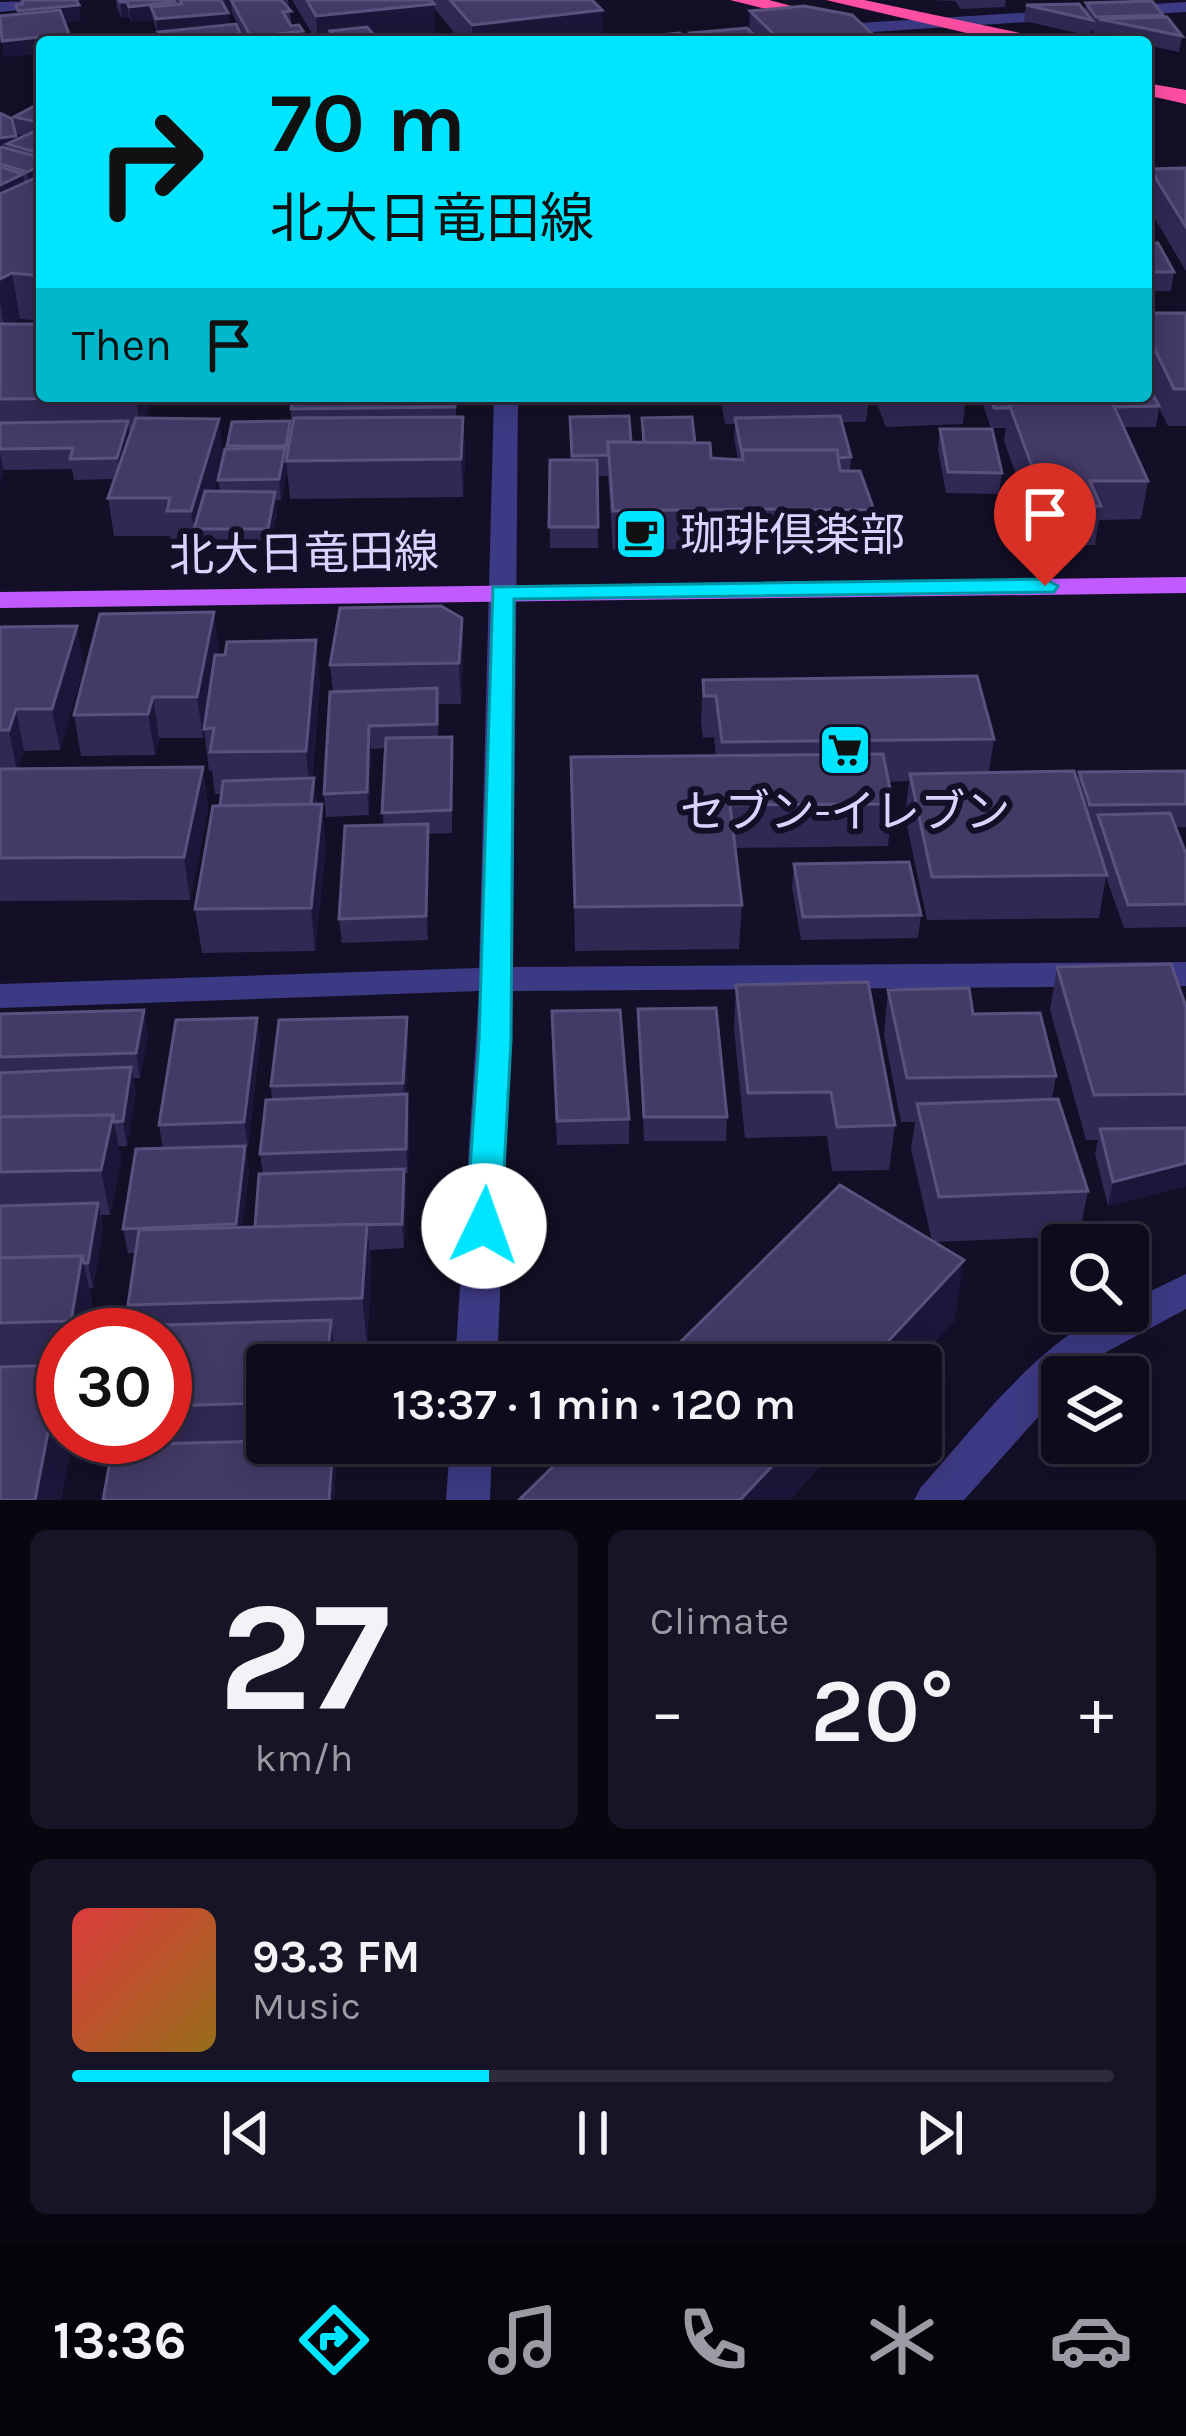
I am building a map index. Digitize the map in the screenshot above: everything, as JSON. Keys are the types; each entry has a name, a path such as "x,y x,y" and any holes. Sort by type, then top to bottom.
{"highway":[{"path":"740,0 871,28 978,36"},
{"path":"836,0 940,32"},
{"path":"1152,68 1186,75"},
{"path":"1152,90 1186,98"}],"main road":[{"name":"北大日竜田線","path":"0,600 1186,585"}],"street":[{"path":"0,7 72,0"},
{"path":"1111,12 1184,7"},
{"path":"940,32 1087,13"},
{"path":"796,32 871,28"},
{"path":"477,1344 495,979 506,402"},
{"path":"0,996 495,979 1186,974"},
{"path":"937,1500 1072,1351 1186,1290"},
{"path":"468,1500 470,1464"}],"building":[{"path":"22,0 76,0 79,5 18,11 16,5 23,4"},
{"path":"119,0 174,0 175,2 129,7"},
{"path":"180,0 221,0 228,13 156,19 151,7 182,4"},
{"path":"231,0 281,0 291,11 283,12 291,26 299,25 303,31 260,36 250,36"},
{"path":"307,0 431,0 434,4 316,16"},
{"path":"450,0 592,0 602,10 472,25"},
{"path":"1152,1 1163,15 1096,17 1086,3"},
{"path":"1079,4 1092,20 1026,5"},
{"path":"804,6 852,15 875,36 776,36 750,11"},
{"path":"60,10 69,34 2,41 0,16"},
{"path":"1167,17 1182,36 1099,19"},
{"path":"236,24 242,36 160,36 158,32"},
{"path":"367,27 375,36 334,36 330,31"},
{"path":"747,28 755,36 693,36 690,33"},
{"path":"36,105 36,122 14,117"},
{"path":"0,113 12,119 16,136 0,138"},
{"path":"33,132 36,133 36,152 7,144"},
{"path":"0,148 36,156 36,168 27,172 0,164"},
{"path":"0,167 23,174 0,185"},
{"path":"1186,168 1186,227 1152,172"},
{"path":"36,178 36,275 12,273 0,279 0,194"},
{"path":"1152,243 1158,243 1174,272 1152,272"},
{"path":"1152,313 1186,313 1186,389 1174,389 1152,343"},
{"path":"0,324 36,324 36,399 0,399"},
{"path":"1152,393 1159,406 1114,407 1112,402 1152,402"},
{"path":"292,402 455,402 455,407 291,409"},
{"path":"992,402 1053,403 1009,404 1008,408 994,408"},
{"path":"1112,402 1148,481 1090,481 1101,506 1047,507 1009,404"},
{"path":"629,416 631,442 608,442 608,455 572,456 570,417"},
{"path":"840,416 851,457 838,458 837,450 742,450 742,454 735,418"},
{"path":"463,417 461,459 286,461 294,418"},
{"path":"692,417 695,443 644,443 642,418"},
{"path":"136,418 219,419 191,511 167,511 170,498 108,498"},
{"path":"128,421 117,458 70,459 73,448 0,449 0,423"},
{"path":"290,421 286,446 227,446 232,422"},
{"path":"940,429 992,429 1002,473 948,472"},
{"path":"608,442 710,443 711,458 743,460 742,450 837,450 840,471 860,471 874,510 613,511"},
{"path":"285,448 279,479 218,480 225,449"},
{"path":"550,460 597,460 598,527 549,527"},
{"path":"205,491 275,492 268,529 194,529"},
{"path":"441,606 462,618 459,663 330,665 340,608"},
{"path":"214,612 197,697 153,697 148,714 74,715 100,614"},
{"path":"77,626 52,709 16,709 9,730 0,730 0,627"},
{"path":"316,640 306,751 210,752 214,728 204,729 215,655 225,655 227,642"},
{"path":"977,676 994,739 722,742 716,696 704,696 703,680"},
{"path":"437,688 437,724 369,726 367,792 324,794 330,692"},
{"path":"452,737 451,810 382,813 386,738"},
{"path":"883,754 893,804 730,805 742,905 575,907 571,757"},
{"path":"203,767 184,857 0,858 0,769"},
{"path":"1074,771 1107,875 932,877 910,774"},
{"path":"1186,771 1186,804 1090,805 1079,772"},
{"path":"314,778 311,804 220,806 223,781"},
{"path":"322,804 311,908 195,909 213,806"},
{"path":"1170,813 1186,854 1186,904 1128,905 1098,815"},
{"path":"428,824 426,916 339,919 345,826"},
{"path":"909,862 921,915 803,917 794,864"},
{"path":"1171,964 1186,1007 1186,1094 1094,1095 1057,967"},
{"path":"868,982 895,1125 837,1127 831,1092 748,1093 736,985"},
{"path":"969,988 973,1014 1040,1013 1056,1076 907,1078 888,990"},
{"path":"716,1008 727,1117 644,1117 638,1009"},
{"path":"144,1010 136,1053 0,1057 0,1014"},
{"path":"620,1010 629,1119 557,1121 552,1011"},
{"path":"407,1017 403,1083 271,1086 279,1020"},
{"path":"257,1018 244,1122 159,1125 176,1020"},
{"path":"131,1067 123,1121 114,1122 113,1115 0,1117 0,1073"},
{"path":"407,1094 406,1149 260,1154 266,1100"},
{"path":"1058,1099 1088,1191 939,1197 917,1104"},
{"path":"113,1115 101,1170 0,1172 0,1117"},
{"path":"1186,1128 1186,1163 1113,1182 1100,1129"},
{"path":"245,1146 236,1224 123,1229 136,1149"},
{"path":"404,1169 402,1224 255,1227 259,1174"},
{"path":"840,1185 964,1260 886,1344 678,1344"},
{"path":"98,1203 88,1263 82,1256 0,1258 0,1206"},
{"path":"367,1224 362,1298 128,1305 139,1230"},
{"path":"82,1256 73,1308 36,1308 36,1322 0,1323 0,1258"},
{"path":"331,1320 329,1344 246,1344 246,1404 192,1405 192,1324"},
{"path":"36,1366 36,1464 42,1464 35,1500 0,1500 0,1367"},
{"path":"246,1442 246,1464 332,1464 329,1500 103,1500 110,1464 192,1464 192,1443"},
{"path":"556,1464 774,1464 740,1500 519,1500"}],"place":[{"name":"珈琲倶楽部","path":"641,534"},
{"name":"セブン-イレブン","path":"845,750"}],"route":[{"path":"484,1226 495,1040 502,592 1045,586"}]}
